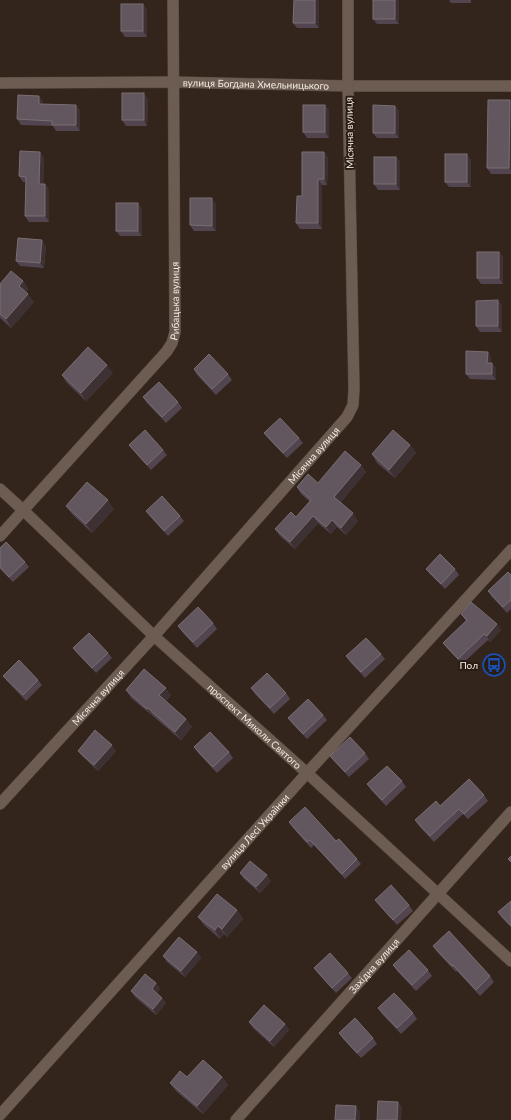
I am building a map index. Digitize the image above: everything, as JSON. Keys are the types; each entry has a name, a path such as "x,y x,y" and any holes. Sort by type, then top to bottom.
{"street":[{"name":"Рибацька вулиця","path":"0,536 167,351 172,343 175,332 173,0"},
{"name":"Місячна вулиця","path":"0,804 154,636 347,417 353,405 348,0"},
{"name":"вулиця Богдана Хмельницького","path":"0,83 174,82 348,86 511,86"},
{"name":"проспект Миколи Святого","path":"0,488 154,636 307,773 511,961"},
{"name":"вулиця Лесі Українки","path":"0,1116 307,773 511,550"},
{"name":"Західна вулиця","path":"236,1120 511,812"}],"building":[{"path":"294,0 315,0 315,23 293,23"},
{"path":"373,0 395,0 395,19 373,19"},
{"path":"121,4 143,4 143,31 121,31"},
{"path":"122,93 144,93 144,120 122,120"},
{"path":"18,95 39,96 39,104 76,105 76,125 52,125 52,121 17,119"},
{"path":"488,100 510,100 509,168 487,168"},
{"path":"303,105 325,105 325,132 303,132"},
{"path":"373,105 395,106 395,133 373,133"},
{"path":"20,151 40,152 39,184 45,184 45,216 25,216 26,177 19,176"},
{"path":"302,152 324,152 324,179 318,179 318,223 296,223 297,196 302,196"},
{"path":"445,154 467,154 467,182 445,182"},
{"path":"374,157 396,157 396,184 374,184"},
{"path":"190,198 212,198 212,226 190,225"},
{"path":"116,203 138,203 138,231 116,231"},
{"path":"18,238 42,240 40,263 16,261"},
{"path":"477,252 499,252 499,278 477,278"},
{"path":"11,271 23,281 19,286 28,294 6,319 0,314 0,284"},
{"path":"498,300 498,326 476,326 476,301"},
{"path":"88,347 107,365 81,393 62,375"},
{"path":"466,351 488,352 487,363 492,363 492,374 466,374"},
{"path":"209,354 228,374 212,389 194,369"},
{"path":"159,382 178,402 162,417 143,397"},
{"path":"280,418 299,438 283,453 264,433"},
{"path":"145,430 163,450 147,465 129,445"},
{"path":"393,430 410,445 389,470 372,454"},
{"path":"345,451 361,465 334,497 353,513 341,528 332,520 326,527 313,516 290,542 275,529 291,512 296,517 311,500 297,487 308,474 318,483"},
{"path":"87,482 108,500 86,524 66,506"},
{"path":"162,496 180,516 164,531 146,511"},
{"path":"6,542 25,562 9,577 0,567 0,548"},
{"path":"440,554 455,569 441,584 426,569"},
{"path":"508,572 511,575 511,600 503,607 488,591"},
{"path":"471,602 497,624 487,636 484,634 458,659 443,643 467,620 461,614"},
{"path":"198,607 213,623 193,642 178,626"},
{"path":"89,633 108,653 92,668 73,648"},
{"path":"366,638 381,654 361,672 346,656"},
{"path":"19,660 38,680 23,695 3,676"},
{"path":"144,669 166,688 159,695 186,719 175,732 126,690"},
{"path":"267,673 286,693 270,708 251,688"},
{"path":"308,699 323,715 303,734 288,718"},
{"path":"95,730 112,745 94,765 78,751"},
{"path":"210,732 229,752 213,767 194,747"},
{"path":"350,737 365,753 345,772 330,756"},
{"path":"387,766 402,781 382,800 367,784"},
{"path":"469,779 484,795 464,814 459,809 430,836 415,820 436,801 440,806"},
{"path":"305,807 336,841 339,839 357,859 342,874 310,840 307,842 289,822"},
{"path":"250,861 267,875 256,887 240,873"},
{"path":"391,885 409,905 393,920 375,900"},
{"path":"217,894 237,910 222,929 218,926 215,930 198,917"},
{"path":"511,901 511,926 498,912"},
{"path":"449,931 490,976 476,990 433,946"},
{"path":"179,937 197,952 181,971 163,956"},
{"path":"409,950 428,970 412,985 393,965"},
{"path":"330,953 348,973 332,988 314,968"},
{"path":"145,974 156,983 152,989 162,998 153,1009 131,991"},
{"path":"394,993 413,1013 397,1028 378,1008"},
{"path":"264,1005 285,1024 270,1041 249,1022"},
{"path":"355,1018 373,1038 357,1053 339,1033"},
{"path":"203,1060 222,1077 197,1106 170,1083 180,1071 187,1077"},
{"path":"378,1101 398,1102 397,1120 377,1120"},
{"path":"336,1105 356,1106 355,1120 335,1120"}],"place":[{"name":"Пол","path":"494,665"}]}
